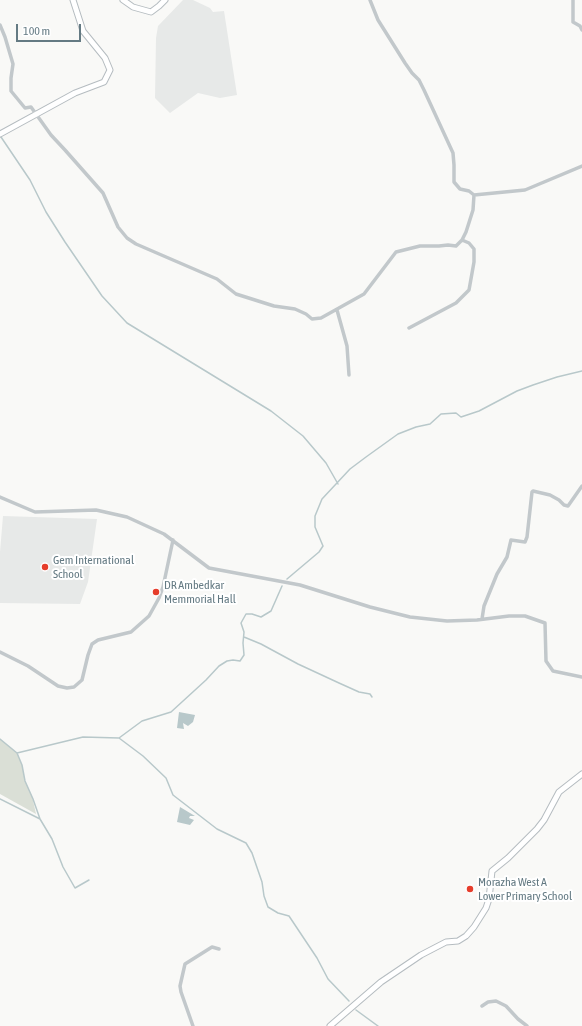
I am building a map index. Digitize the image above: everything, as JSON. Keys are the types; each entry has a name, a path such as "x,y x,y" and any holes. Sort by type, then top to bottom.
{"main road":[{"path":"0,134 75,93 104,82 110,70 105,58 83,31 73,0"},
{"path":"123,0 133,7 151,12 165,0"},
{"path":"330,1026 381,982 421,955 446,942 458,941 466,936 474,927 486,908 489,899 492,871 508,858 537,829 544,820 559,792 582,774"}],"street":[{"path":"370,0 378,20 412,73 419,80 448,140 453,154 454,182 460,189 468,191 474,195 525,190 582,166"},
{"path":"573,0 573,22 581,27"},
{"path":"0,25 13,64 11,91 25,108 31,107 51,135 103,193 118,227 127,238 136,244 218,279 236,294 274,306 295,309 306,314 312,319 321,318 364,294 396,252 420,246 456,246 462,240 466,232 473,210 474,195"},
{"path":"409,328 456,303 469,290 474,262 474,250 470,243 462,240"},
{"path":"336,310 347,346 349,375"},
{"path":"482,619 484,606 497,574 507,556 511,540 525,542 527,537 532,492 550,495 564,505 568,506 582,486"},
{"path":"0,497 35,512 96,510 127,517 164,534 209,568 300,585 370,607 410,617 447,621 525,616 544,623 546,661 553,671 582,677"},
{"path":"0,652 28,666 58,686 67,688 74,687 82,680 92,644 98,640 131,632 149,616 163,587 173,540"},
{"path":"193,1026 180,986 185,964 212,947 219,949"},
{"path":"482,1006 488,1002 496,1001 506,1006 527,1026"}],"shaded area":[{"path":"183,0 193,0 210,8 213,12 224,11 237,95 220,98 198,93 170,113 155,98 156,38 158,26"},
{"name":"Gem International School","path":"3,516 97,519 88,582 80,604 0,603 0,552"},
{"path":"179,712 195,715 193,722 188,726 183,723 184,729 177,728"},
{"path":"0,739 17,753 22,765 25,781 32,796 36,814 0,794"},
{"path":"180,807 195,816 190,816 189,818 194,820 190,825 177,822"}],"waterway":[{"path":"1,137 30,180 46,212 65,242 102,296 127,323 271,411 303,436 326,463 338,484"},
{"path":"287,579 319,552 323,546 315,527 315,516 322,499 350,469 398,434 416,427 430,424 441,414 456,413 461,417 479,411 517,391 557,377 582,371"},
{"path":"0,739 17,753 83,737 119,738 142,721 171,712 219,666 227,661 240,661 244,655 244,632 241,623 246,614 261,617 271,611 282,586"},
{"path":"244,637 339,683 359,692 370,694 372,697"},
{"path":"119,738 143,756 166,778 173,795 217,829 246,843 252,853 262,882 264,896 268,907 278,913 289,916 317,958 328,979 349,1001"},
{"path":"17,753 22,765 25,781 40,819"},
{"path":"0,799 40,819 52,839 63,867 75,888 89,880"},
{"path":"356,1010 378,1026"}],"place":[{"name":"Gem International School","path":"45,567"},
{"name":"DR Ambedkar Memmorial Hall","path":"156,592"},
{"name":"Morazha West A Lower Primary School","path":"470,889"}]}
